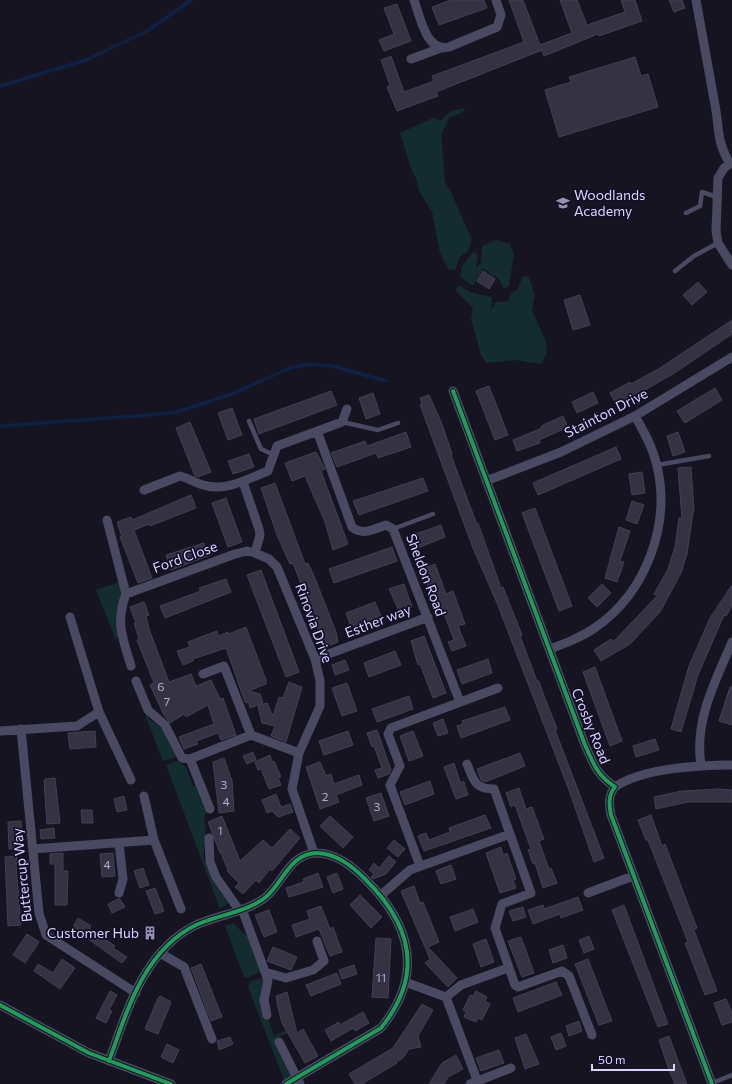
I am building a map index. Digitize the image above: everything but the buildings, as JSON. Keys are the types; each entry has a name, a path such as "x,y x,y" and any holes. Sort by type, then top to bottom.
{"street":[{"path":"414,0 431,42 441,48"},
{"path":"411,59 441,48 449,47 497,27 501,15 496,0"},
{"path":"696,0 716,110 720,145 731,164 720,173 717,183 716,225 718,243 732,265"},
{"name":"Stainton Drive","path":"486,481 561,452 635,416 732,357"},
{"name":"Crosby Road","path":"453,391 596,770 615,787"},
{"path":"144,490 171,478 180,476 209,487 223,487 243,482 268,472 277,446 342,422 347,409"},
{"path":"550,649 579,637 596,627 621,605 632,591 648,558 658,530 662,508 660,483 657,464 646,437 635,416"},
{"name":"Sheldon Road","path":"317,431 352,527 357,531 362,532 386,525 393,529 460,702"},
{"path":"243,482 259,529 260,535 255,553"},
{"path":"107,520 126,594 122,604 120,629 131,666"},
{"name":"Ford Close","path":"126,594 235,554 247,552 255,553"},
{"name":"Rinovia Drive","path":"255,553 270,559 277,567 315,659 320,681 320,706 299,753 292,789 314,853"},
{"path":"70,617 99,712 131,780"},
{"name":"Esther way","path":"315,659 428,617"},
{"path":"701,765 698,750 699,732 705,707 732,642"},
{"path":"203,674 224,666 251,735"},
{"path":"136,680 148,710 166,725 182,758 190,759 251,735 299,753"},
{"path":"420,866 390,785 400,766 388,734 391,728 498,688"},
{"path":"0,731 77,726 99,712"},
{"name":"Buttercup Way","path":"21,729 39,914 46,935 136,992"},
{"path":"190,759 210,809"},
{"path":"467,764 475,783 480,788 494,789 531,893 502,904 495,928 515,985 518,987 562,971 569,976 592,1035"},
{"path":"712,1083 633,876 610,809 610,794 620,783 652,773 701,765 732,765"},
{"path":"144,796 154,840 181,909"},
{"path":"380,896 410,870 510,834"},
{"path":"209,838 210,862 216,877 240,909 268,980 264,1000 267,1015"},
{"path":"33,849 154,840"},
{"path":"119,842 123,879 119,893"},
{"path":"109,1061 136,992 160,953 175,939 196,925 256,904 267,896 293,863 303,856 314,853 325,853 336,856 360,875 390,907 404,935 407,967 405,982 400,999 392,1015 381,1028 299,1081 286,1084"},
{"path":"588,893 633,876"},
{"path":"265,972 286,978 313,970 324,961 317,941"},
{"path":"160,953 184,967 212,1039"},
{"path":"446,997 461,985 508,968"},
{"path":"405,982 446,997"},
{"path":"446,997 474,1082 510,1068"},
{"path":"0,1005 89,1053 165,1083"},
{"path":"280,1042 299,1081"}],"lane":[{"path":"686,213 700,206 702,192 717,197"},
{"path":"675,271 694,256 718,243"},
{"path":"249,421 261,449 274,455"},
{"path":"342,422 378,430 398,422"},
{"path":"657,464 709,456"},
{"path":"393,529 433,514"},
{"path":"712,1083 732,1075"}],"green space":[{"path":"466,108 462,113 449,118 441,135 445,182 451,192 472,240 468,251 460,257 455,270 448,269 440,253 432,212 419,191 417,181 411,168 400,133 433,118 441,120 451,111"},
{"path":"496,240 510,244 514,254 509,286 504,289 499,279 483,269 473,286 460,277 462,266 474,251 478,256 476,268 481,263 482,246"},
{"path":"523,276 529,277 535,295 532,311 546,341 547,353 541,364 514,360 486,363 481,355 471,319 473,308 456,291 458,285 473,293 492,297 491,310 496,302 508,301 511,293 517,290"},
{"path":"122,581 123,592 116,616 119,635 116,640 96,590"},
{"path":"147,713 150,720 165,731 176,757 163,761 145,715"},
{"path":"177,761 186,767 193,786 198,786 208,812 204,815 206,835 203,857 214,880 229,903 220,909 166,765"},
{"path":"233,923 250,939 262,971 247,978 244,977 225,926"},
{"path":"264,977 262,1007 269,1020 274,1036 290,1028 291,1031 276,1039 294,1075 284,1080 248,987 250,982"}],"waterway":[{"path":"0,86 86,60 147,31 191,0"},
{"path":"0,426 177,412 232,394 290,368 310,364 333,366 386,381"}],"cycle path":[{"path":"453,391 585,745 600,774 615,787 611,793 611,815 712,1084"},
{"path":"109,1061 123,1022 140,984 150,966 163,950 178,936 196,925 241,910 266,897 293,863 300,858 316,853 330,855 355,869 381,896 393,914 402,932 407,951 407,970 403,989 395,1008 381,1028 286,1084"},
{"path":"0,1005 89,1053 171,1084"}],"place":[{"name":"Woodlands Academy","path":"563,203"},
{"name":"Customer Hub","path":"150,933"}]}
